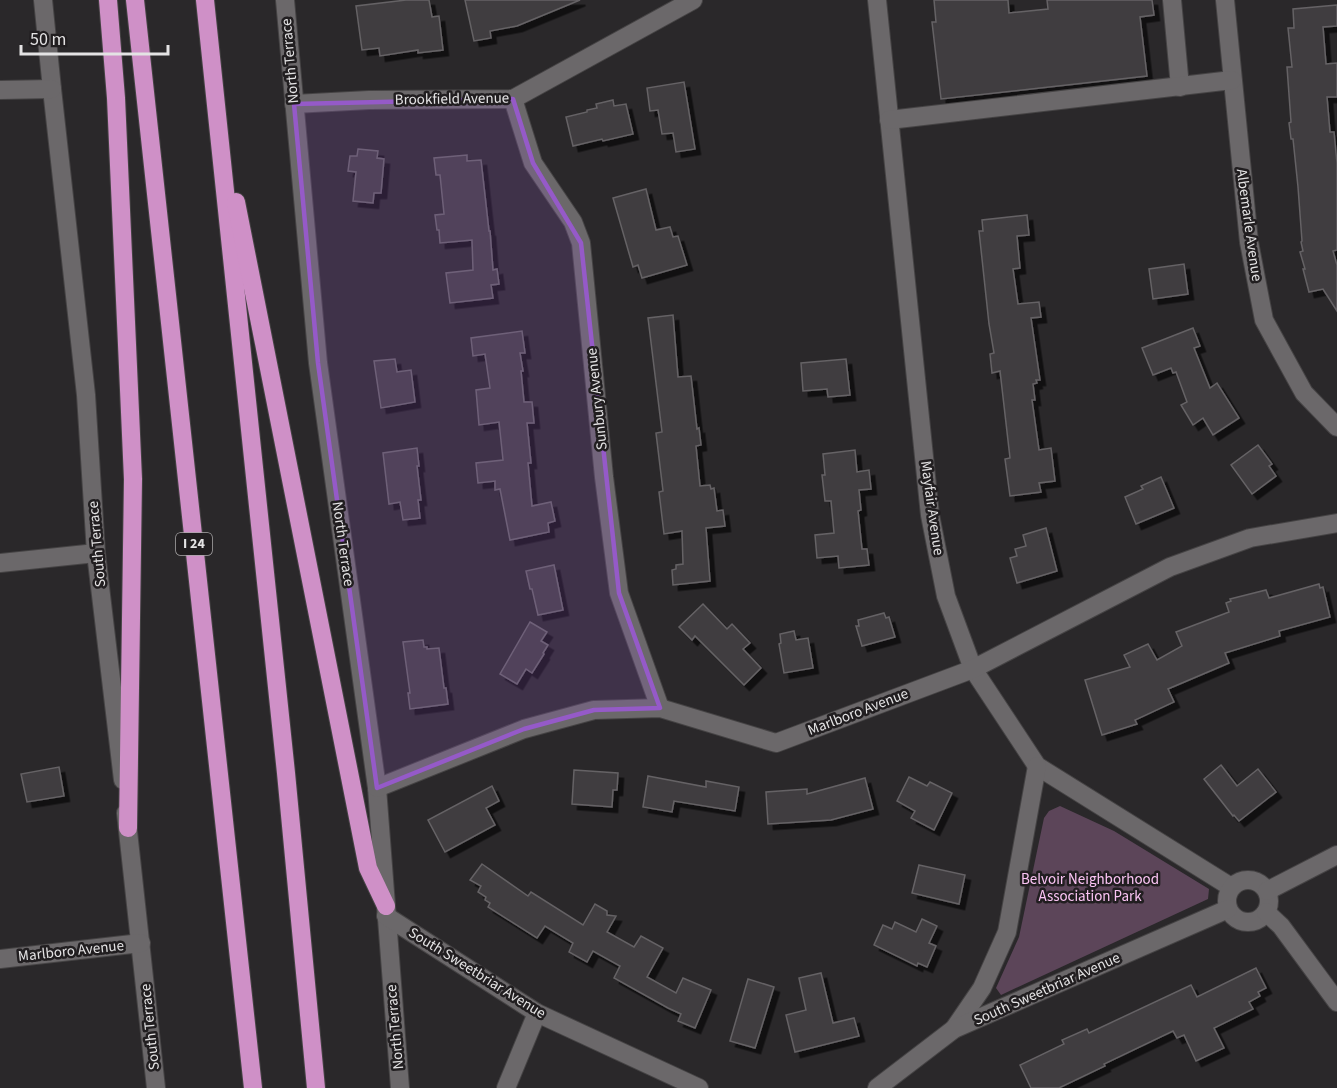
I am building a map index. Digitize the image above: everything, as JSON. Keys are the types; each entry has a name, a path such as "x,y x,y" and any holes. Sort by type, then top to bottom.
{"highway":[{"path":"108,0 117,110 133,480 128,828"},
{"name":"I 24","path":"135,0 253,1088"},
{"path":"205,0 281,726 316,1088"},
{"path":"214,90 368,868 386,911"}],"street":[{"name":"South Terrace","path":"43,0 86,395 96,554 156,1088"},
{"name":"North Terrace","path":"285,0 318,363 377,788 400,1088"},
{"name":"Brookfield Avenue","path":"294,104 369,100 513,99 693,0"},
{"name":"Mayfair Avenue","path":"877,0 930,515 946,596 973,669 1037,766 1231,887"},
{"path":"1172,0 1180,87"},
{"name":"Albemarle Avenue","path":"1225,0 1249,242 1264,320 1304,393 1337,427"},
{"path":"889,120 1232,80"},
{"path":"0,90 52,89"},
{"name":"Sunbury Avenue","path":"513,99 533,163 573,222 581,243 604,477 619,593 660,708"},
{"name":"Marlboro Avenue","path":"377,788 524,729 594,710 660,708 776,743 973,669 1170,567 1250,538 1331,524 1337,509"},
{"path":"0,563 96,554"},
{"path":"954,1029 982,988 1007,932 1037,766"},
{"path":"1267,891 1337,855"},
{"path":"1250,879 1260,883 1267,891 1269,903 1266,912 1257,920 1246,922 1235,918 1228,909 1226,898 1231,887 1239,881 1250,879"},
{"name":"South Sweetbriar Avenue","path":"877,1088 954,1029 1228,909"},
{"name":"South Sweetbriar Avenue","path":"386,911 537,1013 699,1088"},
{"path":"1266,912 1281,926 1337,1002"},
{"name":"Marlboro Avenue","path":"0,959 141,943"},
{"path":"506,1088 537,1013"}],"highlighted area":[{"path":"513,99 533,163 581,243 619,593 660,708 594,710 524,729 377,788 318,363 294,104"}],"green space":[{"name":"Belvoir Neighborhood Association Park","path":"1060,806 1114,831 1209,889 1208,899 1001,995 996,988 1019,937 1044,818 1049,811"}],"building":[{"path":"406,0 429,0 432,17 439,16 443,50 418,53 418,50 380,56 379,48 362,50 356,6"},
{"path":"465,0 580,0 517,26 490,31 491,38 474,41"},
{"path":"934,0 1008,0 1009,13 1048,9 1047,0 1152,0 1154,15 1140,17 1147,76 941,99 932,22 936,22"},
{"path":"1337,5 1337,26 1323,27 1326,64 1337,63 1337,97 1327,97 1330,132 1334,132 1337,163 1337,250 1333,251 1337,265 1337,311 1323,289 1309,292 1303,269 1305,269 1300,252 1303,251 1298,187 1289,123 1291,122 1287,67 1292,67 1288,28 1294,28 1293,9"},
{"path":"684,82 695,149 676,152 673,133 662,134 658,110 650,111 647,88"},
{"path":"613,100 614,106 626,104 633,134 573,146 566,117 587,112 587,110 597,108 596,104"},
{"path":"358,149 378,151 377,158 384,159 381,193 374,193 373,203 353,201 356,172 348,171 350,156 357,156"},
{"path":"467,155 467,161 481,160 493,270 497,269 499,284 491,285 493,298 450,303 446,273 473,270 472,240 440,243 435,215 444,214 440,175 436,175 434,158"},
{"path":"646,189 656,230 670,227 673,237 678,236 687,265 642,278 638,265 633,267 613,198"},
{"path":"1027,215 1029,235 1017,236 1020,268 1013,269 1018,304 1039,302 1041,317 1031,318 1040,380 1036,380 1037,383 1033,384 1035,400 1032,400 1039,450 1051,448 1055,481 1039,483 1041,492 1010,496 1005,459 1010,458 1000,371 992,373 990,354 994,353 979,231 983,231 982,220"},
{"path":"1184,264 1188,294 1153,299 1149,269"},
{"path":"673,315 678,377 691,376 701,445 696,446 700,486 710,485 711,489 714,488 717,511 723,510 725,526 706,528 710,581 673,585 672,570 676,569 676,565 683,564 682,531 664,534 659,492 663,491 656,433 662,432 648,318"},
{"path":"1193,328 1200,346 1194,348 1210,388 1217,383 1239,418 1213,435 1203,418 1193,425 1181,405 1187,402 1176,372 1173,373 1171,368 1153,375 1142,348"},
{"path":"522,331 525,353 520,353 524,402 532,402 534,423 527,423 532,506 551,502 555,521 548,523 549,532 510,540 500,489 495,490 495,481 478,483 476,463 503,460 499,422 479,425 476,390 490,388 485,354 473,356 471,338"},
{"path":"395,359 397,372 411,370 415,402 381,408 374,361"},
{"path":"846,359 850,395 828,397 827,389 803,391 801,363"},
{"path":"1258,445 1272,464 1269,466 1276,476 1252,494 1231,465"},
{"path":"417,448 420,518 403,520 400,502 389,504 383,453"},
{"path":"855,450 857,472 869,470 871,489 859,490 861,510 858,511 862,549 867,549 869,565 839,568 838,556 817,558 815,535 834,533 831,501 825,501 822,475 825,475 823,454"},
{"path":"1161,477 1174,508 1136,524 1125,497 1143,489 1141,486"},
{"path":"1046,528 1057,571 1017,583 1010,558 1017,556 1015,549 1026,546 1023,535"},
{"path":"554,565 563,610 538,615 526,571"},
{"path":"1319,584 1320,588 1323,587 1330,617 1279,631 1280,636 1225,653 1229,663 1168,689 1174,702 1135,720 1137,724 1102,735 1085,680 1130,667 1124,655 1148,644 1157,660 1182,646 1176,632 1229,612 1226,603 1231,601 1230,599 1266,590 1269,598"},
{"path":"703,604 727,629 732,624 750,643 743,649 761,668 744,685 695,636 692,640 679,627"},
{"path":"884,613 886,618 889,617 895,637 862,646 856,626 859,626 858,620"},
{"path":"530,622 547,632 541,641 548,645 532,673 526,669 517,684 500,674"},
{"path":"794,631 796,640 808,638 813,668 784,673 779,644 781,643 780,634"},
{"path":"423,640 424,647 427,649 439,648 448,704 410,709 403,642"},
{"path":"1221,765 1237,786 1258,769 1276,792 1239,821 1204,779"},
{"path":"59,767 64,796 27,802 21,774"},
{"path":"574,770 618,773 617,790 613,790 612,807 572,804"},
{"path":"648,776 706,787 706,781 739,787 735,811 674,801 672,812 643,807"},
{"path":"909,777 927,786 930,782 952,793 934,830 911,818 915,811 897,801"},
{"path":"865,778 873,809 831,820 768,824 766,792 807,789 807,794"},
{"path":"492,786 499,801 486,808 495,825 445,852 428,820"},
{"path":"482,864 528,896 531,892 583,925 595,904 607,911 607,915 616,916 607,932 634,947 641,936 663,948 647,977 676,993 683,978 711,990 695,1028 678,1021 681,1014 614,978 620,966 593,951 587,962 569,952 573,943 545,926 537,938 488,907 490,903 485,900 486,897 478,892 481,886 470,880"},
{"path":"919,865 965,875 959,904 912,893"},
{"path":"922,919 937,926 929,943 936,946 927,967 918,963 917,966 874,945 883,925 892,929 895,922 916,932"},
{"path":"1256,968 1266,988 1258,992 1260,996 1249,1002 1253,1009 1214,1028 1224,1048 1196,1061 1184,1035 1177,1038 1173,1031 1059,1088 1031,1088 1020,1065 1064,1044 1062,1040 1087,1029 1089,1033 1191,985 1197,997"},
{"path":"821,973 833,1023 854,1018 859,1036 795,1052 786,1015 806,1010 799,978"},
{"path":"748,979 774,987 755,1048 730,1041"}]}
